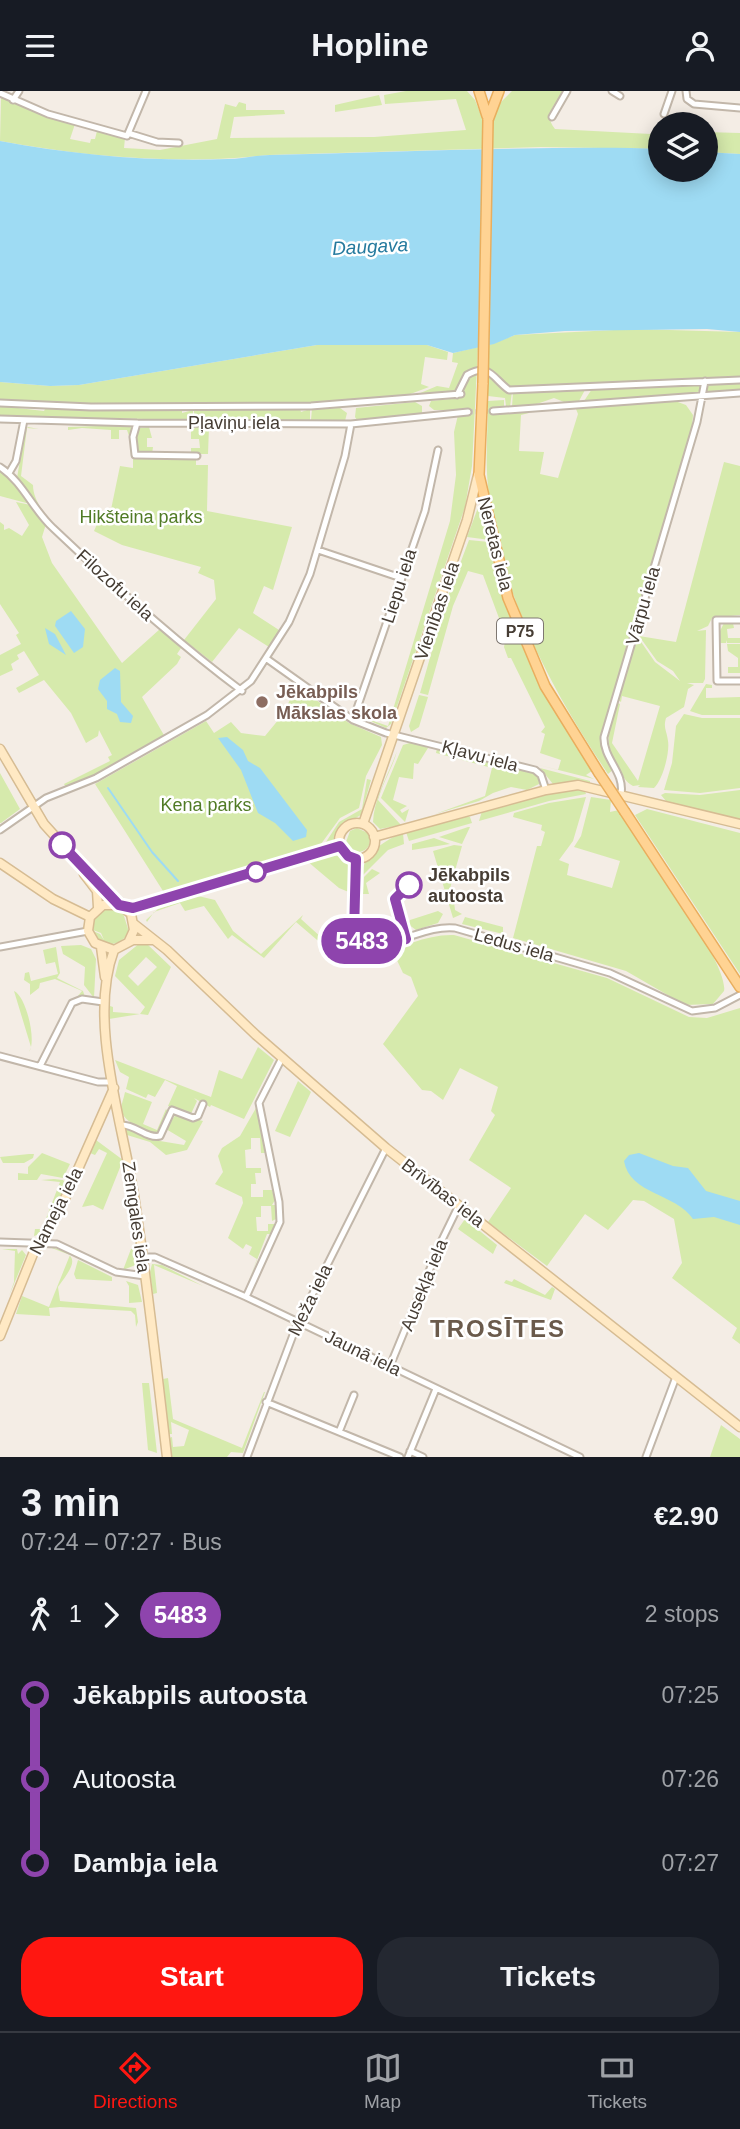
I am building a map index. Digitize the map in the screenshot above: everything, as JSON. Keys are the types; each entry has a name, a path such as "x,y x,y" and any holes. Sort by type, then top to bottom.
{"main road":[{"path":"479,91 488,120"},
{"path":"488,120 499,91"},
{"name":"Neretas iela","path":"488,120 483,383 478,475 503,579 525,644 556,705 740,987"},
{"name":"Vienības iela","path":"121,906 138,908 340,846 345,828 363,824 467,520 478,475"},
{"path":"0,749 31,807 97,891 99,907"},
{"path":"374,837 546,790 584,786 740,824"},
{"path":"340,846 348,856 356,859 373,850 374,837 363,824"},
{"path":"75,860 121,906 134,923"},
{"path":"0,863 65,906 90,917"},
{"path":"130,941 134,923 143,911 165,899"},
{"path":"105,977 101,947 88,931 90,917 99,907 121,906"},
{"name":"Brīvības iela","path":"134,923 282,1058 386,1148 740,1427"},
{"path":"105,977 114,950 142,938 160,944"},
{"path":"101,947 114,950"},
{"name":"Zemgales iela","path":"105,977 103,1002 113,1085 143,1257 167,1457"},
{"name":"Nameja iela","path":"0,1336 39,1243 63,1203 113,1085"}],"street":[{"path":"13,100 19,91"},
{"path":"131,134 146,91"},
{"path":"552,117 567,91"},
{"path":"612,91 620,96"},
{"path":"665,112 671,91"},
{"path":"687,91 687,99 694,104 740,108"},
{"path":"0,93 61,118 127,136 131,134 156,142 179,143"},
{"name":"Pļaviņu iela","path":"0,403 91,407 322,406 459,395 467,375 481,370 494,373 509,390 705,380"},
{"path":"705,380 740,380"},
{"name":"Vārpu iela","path":"621,794 621,779 604,747 604,737 697,422 696,416 705,380"},
{"path":"493,411 740,393"},
{"path":"684,397 694,408 696,416"},
{"name":"Pļaviņu iela","path":"0,419 351,424 468,412"},
{"path":"9,473 16,461 24,420"},
{"path":"138,423 133,437 135,455 198,456"},
{"path":"0,830 49,796 96,778 207,715 242,691 268,659 298,605 318,550 351,424"},
{"name":"Liepu iela","path":"353,720 425,511 438,450"},
{"name":"Filozofu iela","path":"0,467 9,473 50,525 99,573 242,691"},
{"path":"318,550 401,578"},
{"path":"740,620 716,620 717,681 740,681"},
{"name":"Kļavu iela","path":"268,659 353,720 395,736 534,770 541,775 546,790"},
{"name":"Ledus iela","path":"356,859 354,932 366,943 389,943 437,929 455,928 610,972 692,1011 715,1008 740,995"},
{"path":"0,947 88,931"},
{"path":"40,1066 72,1003 82,999 103,1002"},
{"path":"0,1056 113,1085"},
{"path":"246,1297 280,1222 279,1202 258,1103 282,1058"},
{"path":"122,1125 131,1125 155,1137 160,1136 172,1110 193,1118 198,1117 203,1104"},
{"name":"Meža iela","path":"247,1457 299,1322 386,1148"},
{"name":"Ausekļa iela","path":"390,1366 441,1241 459,1205"},
{"path":"0,1243 57,1244 120,1274 145,1276"},
{"name":"Jaunā iela","path":"143,1257 155,1257 246,1297 580,1457"},
{"path":"646,1457 676,1377"},
{"path":"423,1457 409,1454 436,1389"},
{"path":"339,1432 354,1395"},
{"path":"266,1402 400,1457"}],"green space":[{"path":"406,91 467,91 475,100 483,120 493,120 500,103 512,91 564,91 550,114 555,129 648,134 648,149 541,147 167,159 100,155 0,141 1,97 46,117 75,124 70,139 90,143 91,139 95,139 97,131 125,138 124,148 160,150 217,139 225,104 236,107 239,102 246,104 246,110 284,110 285,114 234,117 230,138 374,137 466,130 456,99 385,104 384,95"},
{"path":"379,95 382,105 335,112 335,105"},
{"path":"718,132 740,133 740,154 718,153"},
{"path":"634,329 740,332 740,378 506,387 495,372 488,370 489,345 515,335"},
{"path":"317,345 427,345 448,352 447,360 425,357 421,384 429,387 397,399 362,403 89,405 0,402 0,382 79,385"},
{"path":"478,347 472,466 465,507 391,724 386,728 359,716 388,726 450,521 456,475 454,432 458,415 466,415 468,410 434,410 429,406 431,401 459,398 459,393 406,399 437,386 449,388 458,363 452,362 453,353"},
{"path":"488,371 512,391 510,407 506,406 505,398 488,396"},
{"path":"740,382 740,391 705,393 709,384"},
{"path":"699,384 701,390 694,394 584,401 592,389"},
{"path":"586,388 579,401 564,402 554,398 531,406 512,407 513,392"},
{"path":"504,400 504,406 494,408 495,413 529,413 521,415 519,451 544,452 540,474 558,478 578,414 576,409 556,410 675,401 686,405 693,415 692,428 602,730 602,748 614,769 608,774 547,672 530,637 504,564 494,525 488,486 487,454 488,401"},
{"path":"415,402 422,406 422,413 357,420 355,417 356,408"},
{"path":"0,406 44,411 182,410 182,413 193,410 193,420 0,416"},
{"path":"340,408 347,413 345,421 311,420 312,409"},
{"path":"300,409 301,412 310,409 310,420 194,420 194,410"},
{"path":"130,426 133,429 130,439 127,430 119,430 119,439 111,439 111,430 68,430 68,427"},
{"path":"198,426 209,427 208,454 191,454 191,448 200,448 199,439 191,439 191,431"},
{"path":"149,427 152,438 147,438 147,447 153,447 152,454 141,453 136,448 135,435 140,428"},
{"path":"27,428 21,476 33,485 34,494 44,512 80,552 49,521 17,478"},
{"name":"Hikšteina parks","path":"133,457 196,458 196,465 208,465 207,511 292,527 273,590 264,586 253,613 279,630 269,647 239,628 212,662 184,640 216,599 214,580 198,573 201,567 122,545 94,531 98,522 108,524 120,466 133,468"},
{"path":"724,462 740,466 740,615 712,618 708,626 697,631 706,630 705,679 703,683 687,683 694,685 688,689 684,707 666,718 668,751 657,784 654,788 633,786 624,778 611,752 608,735 611,719 618,703 620,704 612,743 638,781 660,706 622,696 621,702 617,699 637,636 655,662 680,681 673,671 657,661 639,636 676,642"},
{"path":"0,471 9,476 30,504 0,496"},
{"path":"16,502 31,505 46,524 42,537 52,563 122,663 160,629 181,648 177,654 181,657 177,664 142,697 165,737 100,773 66,787 64,784 110,761 108,757 112,755 99,730 98,736 86,743 71,713 44,680 19,693 16,688 39,675 24,651 17,655 19,659 11,664 13,670 0,676 0,655 21,644 16,635 19,633 0,604 0,522 4,525 4,530 9,528 22,536 29,525"},
{"path":"479,505 481,506 490,540 467,537"},
{"path":"469,540 489,542 518,634 558,716 592,771 586,775 594,779 558,770 561,760 540,753 545,734 541,732 545,727 511,658 508,658 504,647 506,637 483,575 468,571 453,606 428,695 420,693 446,601"},
{"path":"724,623 733,623 734,628 727,629 728,638 740,638 740,643 727,643 727,640 726,643 720,643 719,633"},
{"path":"727,644 740,644 740,673 728,673 728,667 738,667 738,658 728,651"},
{"path":"706,684 712,685 712,688 706,688 706,698 740,697 740,715 702,715 690,711"},
{"name":"Kena parks","path":"296,686 349,723 381,737 382,745 366,776 359,808 340,818 321,844 156,896 163,891 95,784 206,721 214,733 231,722 241,733 265,736 284,713"},
{"path":"419,695 428,697 419,727 411,732 409,726"},
{"path":"684,714 702,718 740,718 740,788 700,793 664,790 672,763 676,726"},
{"path":"413,742 428,748 418,764 414,763 413,779 399,777 393,800 407,806 400,810 402,813 409,809 405,822 381,798 403,745"},
{"path":"437,748 534,773 539,778 539,784 527,790 511,787 479,801 435,814 485,796 492,768 436,753"},
{"path":"397,751 378,800 401,825 380,829 373,822 374,813 379,795"},
{"path":"540,768 590,781 590,783 553,784"},
{"path":"0,773 20,809 1,823 0,823"},
{"path":"367,779 371,780 361,815 346,823 333,841 324,845 339,822 362,809"},
{"path":"566,789 584,789 586,794 549,801 479,821 482,811"},
{"path":"740,790 740,821 666,801 661,795 700,795"},
{"path":"586,797 573,841 559,860 569,864 567,875 612,888 620,861 574,847 581,836 591,797 611,800 610,812 619,810 681,901 713,955 722,977 724,991 713,1004 685,1005 626,971 513,938 537,846 541,846 545,832 541,830 542,825 513,817 514,813 549,803"},
{"path":"647,809 740,833 740,974 635,815"},
{"path":"465,816 470,817 472,823 409,841 406,832"},
{"path":"468,827 462,844 439,837"},
{"path":"357,828 368,833 370,837 369,845 361,852 352,851 346,842 350,831"},
{"path":"403,833 404,844 388,850 361,877 362,869 370,855 389,839"},
{"path":"434,838 450,844 412,850 412,844"},
{"path":"454,845 462,846 449,892 453,893 455,910 462,914 453,918 433,851"},
{"path":"332,855 342,856 350,868 351,893 339,888 307,861"},
{"path":"372,869 380,873 366,883 369,894 363,894 364,877"},
{"path":"198,896 215,900 233,931 261,954 303,915 301,919 333,948 342,940 348,940 348,966 343,966 344,944 340,943 330,951 296,922 264,958 232,935 228,939 204,906 185,911 180,903 155,912"},
{"path":"116,909 123,913 129,932 121,941 106,943 93,931 100,934 104,940 101,933 93,930 94,919 103,910"},
{"path":"438,911 443,914 438,923 416,930 408,924 410,920"},
{"path":"465,917 503,927 503,934 462,924"},
{"path":"396,926 396,932 385,939 371,939 363,935"},
{"path":"454,935 607,978 689,1017 707,1018 740,1008 740,1344 732,1338 737,1328 672,1278 682,1263 674,1219 644,1201 633,1200 608,1230 585,1214 547,1266 488,1222 511,1188 469,1160 495,1115 491,1111 498,1087 460,1068 443,1100 431,1091 422,1090 383,1044 418,996 411,977 403,973 395,956 353,966 355,959 374,956 424,939"},
{"path":"140,943 146,943 171,967 148,1015 140,1014 145,1007 115,976 119,960","holes":["146,957 157,967 138,986 128,976"]},
{"path":"81,945 91,949 96,959 94,998 84,985 85,967 63,954 61,946"},
{"path":"56,947 60,973 57,978 83,991 85,997 77,997 82,991 55,979 40,983 39,988 30,995 30,984 24,980 25,973 29,972 31,981 58,974 55,962 46,964 43,950"},
{"path":"14,991 23,1001 26,1010 31,1029 31,1047"},
{"path":"110,1006 113,1007 113,1012 140,1014 109,1019"},
{"path":"258,1047 274,1060 244,1119 211,1105 210,1107 194,1098 197,1101 190,1116 168,1106 177,1086 165,1080 155,1097 148,1094 146,1098 126,1089 129,1077 120,1072 115,1060 211,1097 219,1070 242,1079"},
{"path":"298,1081 311,1092 290,1137 275,1131"},
{"path":"125,1092 152,1102 143,1124 157,1130 166,1109 169,1113 158,1134 148,1132 126,1119 121,1110"},
{"path":"256,1108 265,1153 261,1153 260,1138 251,1138 251,1149 245,1150 246,1168 261,1168 261,1173 255,1173 256,1184 251,1184 251,1197 263,1197 263,1190 272,1190 275,1200 272,1205 276,1205 278,1218 272,1221 271,1206 261,1206 261,1217 256,1217 257,1231 268,1231 268,1224 277,1224 272,1234 267,1234 245,1291 257,1259 249,1254 252,1247 246,1244 243,1249 228,1238 243,1203 242,1197 215,1184 223,1172 218,1156 222,1148 240,1136"},
{"path":"176,1114 203,1121 187,1150 166,1155 150,1142 127,1135 125,1126 154,1140 184,1145 186,1141 166,1129"},
{"path":"96,1140 123,1160 103,1210 93,1205 82,1207 107,1153 99,1149 95,1155 90,1153"},
{"path":"42,1153 70,1164 63,1178 41,1174 37,1180 18,1180 18,1173 28,1174 28,1167"},
{"path":"34,1154 33,1158 24,1163 3,1163 0,1157"},
{"path":"41,1180 63,1180 68,1185 42,1233 29,1238 34,1236 35,1229 42,1229 60,1182"},
{"path":"465,1219 497,1245 493,1254 458,1229"},
{"path":"2,1249 17,1249 18,1254 22,1250 26,1255 9,1296 14,1282 15,1251"},
{"path":"131,1249 137,1249 138,1264 123,1270"},
{"path":"70,1256 71,1267 58,1287 60,1301 136,1308 136,1327 135,1315 131,1311 60,1307 49,1308 50,1316 16,1314 22,1296 49,1307"},
{"path":"78,1260 112,1277 112,1281 76,1279 74,1274"},
{"path":"152,1264 162,1265 203,1286 154,1265 157,1293 153,1294 150,1272"},
{"path":"514,1279 545,1295 552,1287 555,1289 551,1300 504,1283"},
{"path":"126,1281 138,1285 142,1302 129,1303 129,1286"},
{"path":"168,1378 173,1419 242,1448 265,1392 243,1453 231,1452 227,1457 172,1457 169,1438 172,1437 173,1447 184,1446 189,1430 171,1422 172,1434 169,1434 163,1379"},
{"path":"142,1383 149,1383 157,1453 148,1450"},
{"path":"721,1425 740,1439 740,1457 710,1457"}],"water":[{"name":"Daugava","path":"0,141 85,154 171,159 496,149 648,149 648,182 718,182 718,153 740,154 740,332 707,329 565,331 515,335 494,344 453,353 427,345 317,345 79,385 0,382"},
{"path":"71,611 85,629 83,647 74,653 55,626 56,621"},
{"path":"45,628 55,634 66,655 49,644"},
{"path":"115,668 120,671 121,702 133,716 131,723 120,722 117,714 107,709 107,701 98,689 100,680"},
{"path":"227,737 243,750 248,761 260,768 307,830 306,837 293,841 275,823 258,813 241,770 218,738"},
{"path":"639,1153 673,1166 688,1168 706,1191 740,1201 740,1225 714,1217 693,1219 676,1204 635,1181 624,1161 629,1155"}],"waterway":[{"path":"108,788 152,852 178,881"}],"tunnel":[{"path":"468,412 493,411"}],"bus line":[{"name":"5483","path":"62,845 109,896 124,908 142,907 340,846 348,856 356,859 355,935 359,940 373,944 406,939 395,899 409,885"}],"place":[{"name":"Jēkabpils Mākslas skola","path":"262,702"},
{"name":"Jēkabpils autoosta","path":"409,885"}],"district":[{"name":"TROSĪTES","path":"498,1329"}]}
